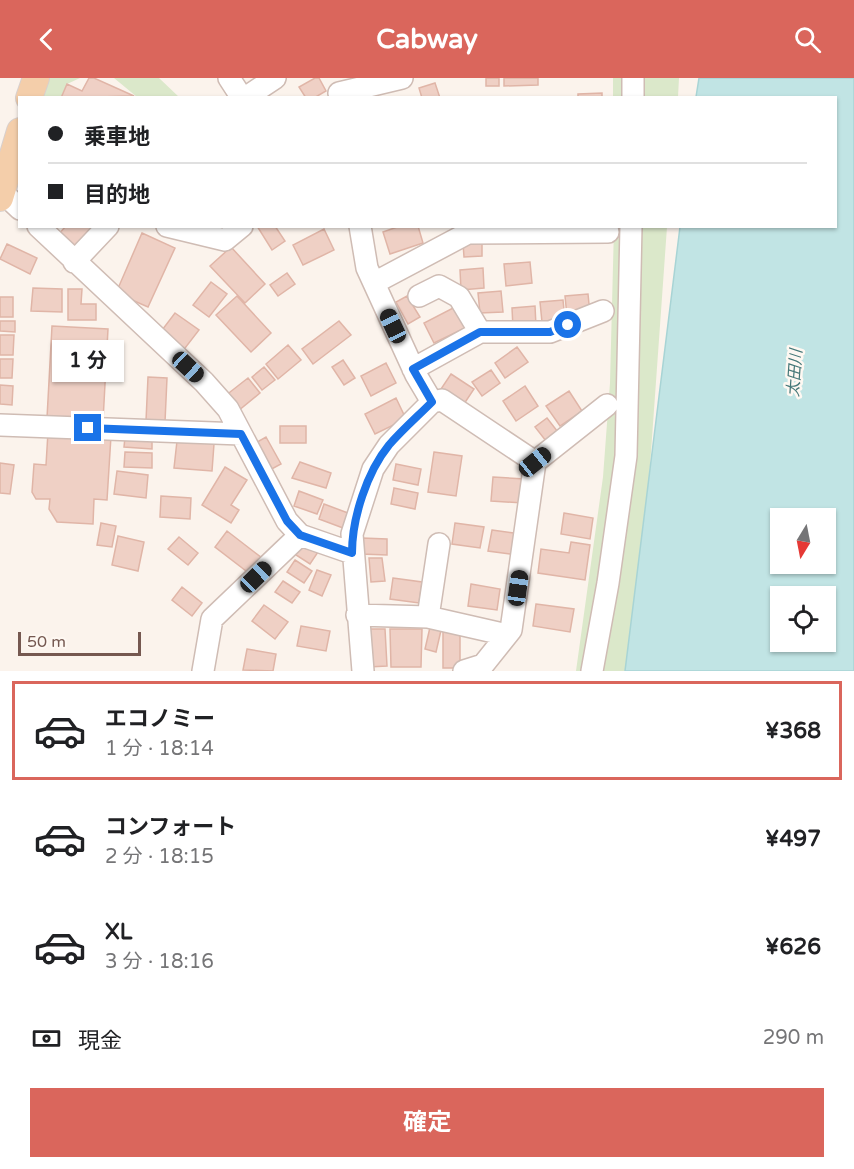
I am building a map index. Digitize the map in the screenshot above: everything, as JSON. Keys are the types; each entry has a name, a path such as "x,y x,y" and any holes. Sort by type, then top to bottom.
{"main road":[{"path":"30,96 36,78"},
{"path":"5,197 18,139"}],"street":[{"path":"229,78 242,96"},
{"path":"247,96 274,78"},
{"path":"339,90 402,78"},
{"path":"633,78 633,96"},
{"path":"40,228 204,382 228,410 287,521 300,535 352,553"},
{"path":"74,262 106,228"},
{"path":"175,228 225,240 240,228"},
{"path":"360,228 367,268 413,369 432,402"},
{"path":"592,671 608,583 626,456 631,228"},
{"path":"374,283 468,233 608,232"},
{"path":"419,296 439,286 459,297 480,332"},
{"path":"413,369 480,332 550,332 603,311"},
{"path":"363,671 352,534 373,469 389,445 432,402 442,400 535,462"},
{"path":"464,671 483,665 512,630 535,462 607,405"},
{"path":"0,425 241,434"},
{"path":"203,671 212,619 300,535"},
{"path":"428,617 439,544"},
{"path":"357,615 428,617 507,635"}],"green space":[{"path":"50,78 80,78 67,84 61,96 43,96"},
{"path":"114,78 159,78 178,96 136,96"},
{"path":"613,78 679,78 678,96 613,96"},
{"path":"614,228 667,228 649,480 625,671 576,671 603,477 610,383"}],"water":[{"name":"太田川","path":"699,78 854,78 854,671 625,671 680,228 837,228 837,96 696,96"}],"building":[{"path":"89,78 94,78 134,96 62,96 67,84 82,91"},
{"path":"319,78 326,91 317,96 305,96 299,87"},
{"path":"486,78 499,78 499,86 486,86"},
{"path":"504,78 538,78 538,85 504,86"},
{"path":"435,83 439,96 421,96 419,88"},
{"path":"602,93 602,96 578,96 578,94"},
{"path":"64,228 93,229 73,251 57,236"},
{"path":"258,228 276,228 285,241 272,250"},
{"path":"394,228 419,228 423,243 390,254 383,232"},
{"path":"324,229 334,250 303,265 293,245"},
{"path":"142,233 175,248 148,307 116,293"},
{"path":"463,243 482,243 482,256 464,257"},
{"path":"7,244 37,258 30,274 0,259"},
{"path":"231,247 265,284 245,303 210,266"},
{"path":"530,262 532,283 506,286 504,264"},
{"path":"483,268 484,288 461,290 460,270"},
{"path":"287,273 295,284 278,296 270,285"},
{"path":"211,282 227,294 209,317 193,305"},
{"path":"33,288 62,289 62,312 31,311"},
{"path":"68,289 82,289 81,304 96,304 96,320 68,320"},
{"path":"501,291 503,312 480,313 478,293"},
{"path":"588,294 590,314 567,316 565,296"},
{"path":"237,296 271,333 251,352 216,315"},
{"path":"407,296 420,317 408,324 396,302"},
{"path":"0,297 13,297 13,317 0,317"},
{"path":"563,300 565,320 542,322 540,302"},
{"path":"535,306 536,326 513,328 512,308"},
{"path":"455,307 465,328 434,343 424,323"},
{"path":"175,313 199,330 182,352 159,334"},
{"path":"0,321 15,321 15,332 0,331"},
{"path":"339,321 351,335 313,364 302,349"},
{"path":"52,326 108,329 103,421 47,418"},
{"path":"0,335 14,335 13,355 0,355"},
{"path":"288,345 301,360 278,379 266,364"},
{"path":"517,347 528,362 505,378 495,363"},
{"path":"0,359 13,359 12,378 0,378"},
{"path":"343,360 355,378 344,385 332,367"},
{"path":"386,363 396,383 371,396 361,376"},
{"path":"264,367 275,380 262,390 252,377"},
{"path":"491,370 500,383 482,396 472,382"},
{"path":"451,374 474,389 464,404 441,389"},
{"path":"148,377 167,378 165,422 146,421"},
{"path":"248,378 260,393 238,411 225,396"},
{"path":"0,385 13,386 12,405 0,404"},
{"path":"525,386 538,406 516,421 503,401"},
{"path":"569,391 582,411 560,426 546,406"},
{"path":"396,398 406,419 375,434 365,414"},
{"path":"547,418 558,432 546,441 535,427"},
{"path":"280,426 306,426 306,443 280,443"},
{"path":"48,432 111,436 107,500 94,499 93,524 57,522 49,509 50,499 36,499 32,492 34,464 46,465"},
{"path":"125,437 152,438 152,449 124,447"},
{"path":"266,437 281,464 268,471 252,445"},
{"path":"177,441 214,444 212,471 174,468"},
{"path":"125,452 152,453 152,468 124,467"},
{"path":"434,452 462,456 456,496 428,492"},
{"path":"300,462 331,473 326,488 292,478"},
{"path":"0,463 14,465 10,494 0,493"},
{"path":"396,464 421,469 418,485 393,480"},
{"path":"225,467 247,480 231,505 239,510 231,523 202,505"},
{"path":"117,471 148,475 146,498 114,494"},
{"path":"493,477 525,479 523,503 491,501"},
{"path":"394,488 418,493 415,509 391,504"},
{"path":"299,491 323,500 317,514 294,506"},
{"path":"161,496 191,498 190,519 160,517"},
{"path":"324,504 348,513 343,528 319,519"},
{"path":"564,513 593,518 590,539 561,534"},
{"path":"101,523 116,526 112,547 97,545"},
{"path":"455,523 484,527 480,548 452,544"},
{"path":"492,530 521,534 518,555 488,551"},
{"path":"227,531 262,558 250,574 215,547"},
{"path":"118,536 144,542 138,571 112,565"},
{"path":"179,537 198,553 188,565 168,549"},
{"path":"362,538 387,539 387,555 361,554"},
{"path":"301,541 318,552 310,564 293,553"},
{"path":"571,542 590,545 585,580 538,573 541,549 569,553"},
{"path":"369,558 382,558 385,581 371,582"},
{"path":"295,560 312,571 304,583 287,572"},
{"path":"317,570 331,575 322,596 309,590"},
{"path":"393,578 422,582 419,603 390,599"},
{"path":"283,581 300,592 292,603 275,592"},
{"path":"471,584 500,589 497,610 468,606"},
{"path":"182,587 202,603 192,616 172,600"},
{"path":"536,604 574,609 570,632 533,626"},
{"path":"264,605 288,622 275,639 252,621"},
{"path":"431,623 442,626 436,652 425,649"},
{"path":"301,626 330,631 326,651 297,646"},
{"path":"366,629 385,629 387,666 368,667"},
{"path":"390,629 422,629 421,667 391,667"},
{"path":"443,631 460,632 460,668 443,668"},
{"path":"247,649 276,654 273,671 243,670"}],"route":[{"path":"88,428 241,434 287,521 300,535 352,553 352,534 373,469 389,445 432,402 413,369 480,332 550,332 568,325"}]}
